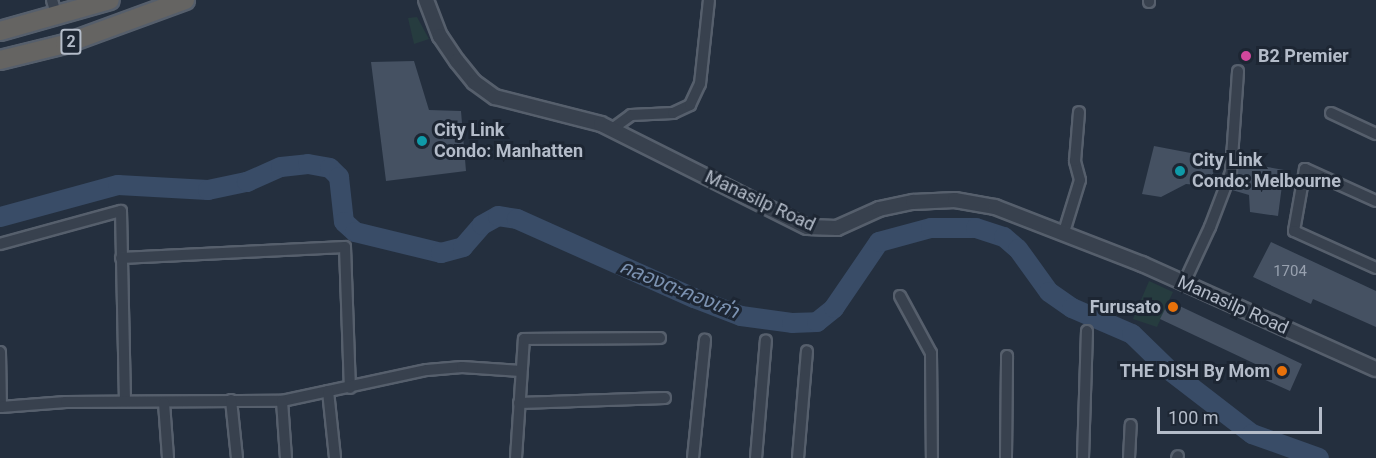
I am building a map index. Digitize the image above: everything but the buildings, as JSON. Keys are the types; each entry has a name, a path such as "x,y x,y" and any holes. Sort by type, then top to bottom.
{"highway":[{"name":"2","path":"0,32 55,9 110,0"},
{"name":"2","path":"0,60 76,40 185,0"}],"street":[{"name":"Manasilp Road","path":"426,0 440,36 457,61 474,82 495,97 612,129 807,227 837,228 879,209 913,202 955,200 995,207 1064,232 1184,282 1376,369"},
{"path":"612,129 631,115 673,113 690,105 700,84 709,0"},
{"path":"1184,282 1210,227 1231,172 1238,71"},
{"path":"1064,232 1080,180 1075,162 1079,112"},
{"path":"1331,113 1376,134"},
{"path":"1376,201 1305,169 1294,231 1376,268"},
{"path":"0,243 121,211 125,401"},
{"path":"121,258 345,247 350,388"},
{"path":"900,296 931,353 932,458"},
{"path":"1083,458 1087,331"},
{"path":"516,458 524,339 660,338"},
{"path":"693,458 705,340"},
{"path":"756,458 766,340"},
{"path":"798,458 807,351"},
{"path":"0,352 0,407 125,401 164,403 231,400 282,401 427,370 462,367 521,371"},
{"path":"1006,458 1007,356"},
{"path":"328,391 335,458"},
{"path":"519,403 665,398"},
{"path":"231,400 237,458"},
{"path":"282,401 286,458"},
{"path":"164,403 168,458"},
{"path":"1129,458 1131,425"}],"green space":[{"path":"417,17 429,39 414,44 408,18"},
{"path":"1149,281 1173,292 1157,327 1133,319"}],"waterway":[{"name":"คลองตะคองเก่า","path":"0,217 118,185 208,190 247,182 281,167 308,164 330,168 339,177 344,222 355,232 441,253 463,247 482,225 498,216 517,219 694,298 741,316 792,323 817,322 834,308 879,242 931,228 976,228 1004,237 1018,249 1049,292 1072,308 1132,334 1169,370 1252,434 1319,458"}],"place":[{"name":"B2 Premier","path":"1246,56"},
{"name":"City Link Condo: Manhatten","path":"422,141"},
{"name":"City Link Condo: Melbourne","path":"1180,171"},
{"name":"Furusato","path":"1173,307"},
{"name":"THE DISH By Mom","path":"1282,371"}]}
